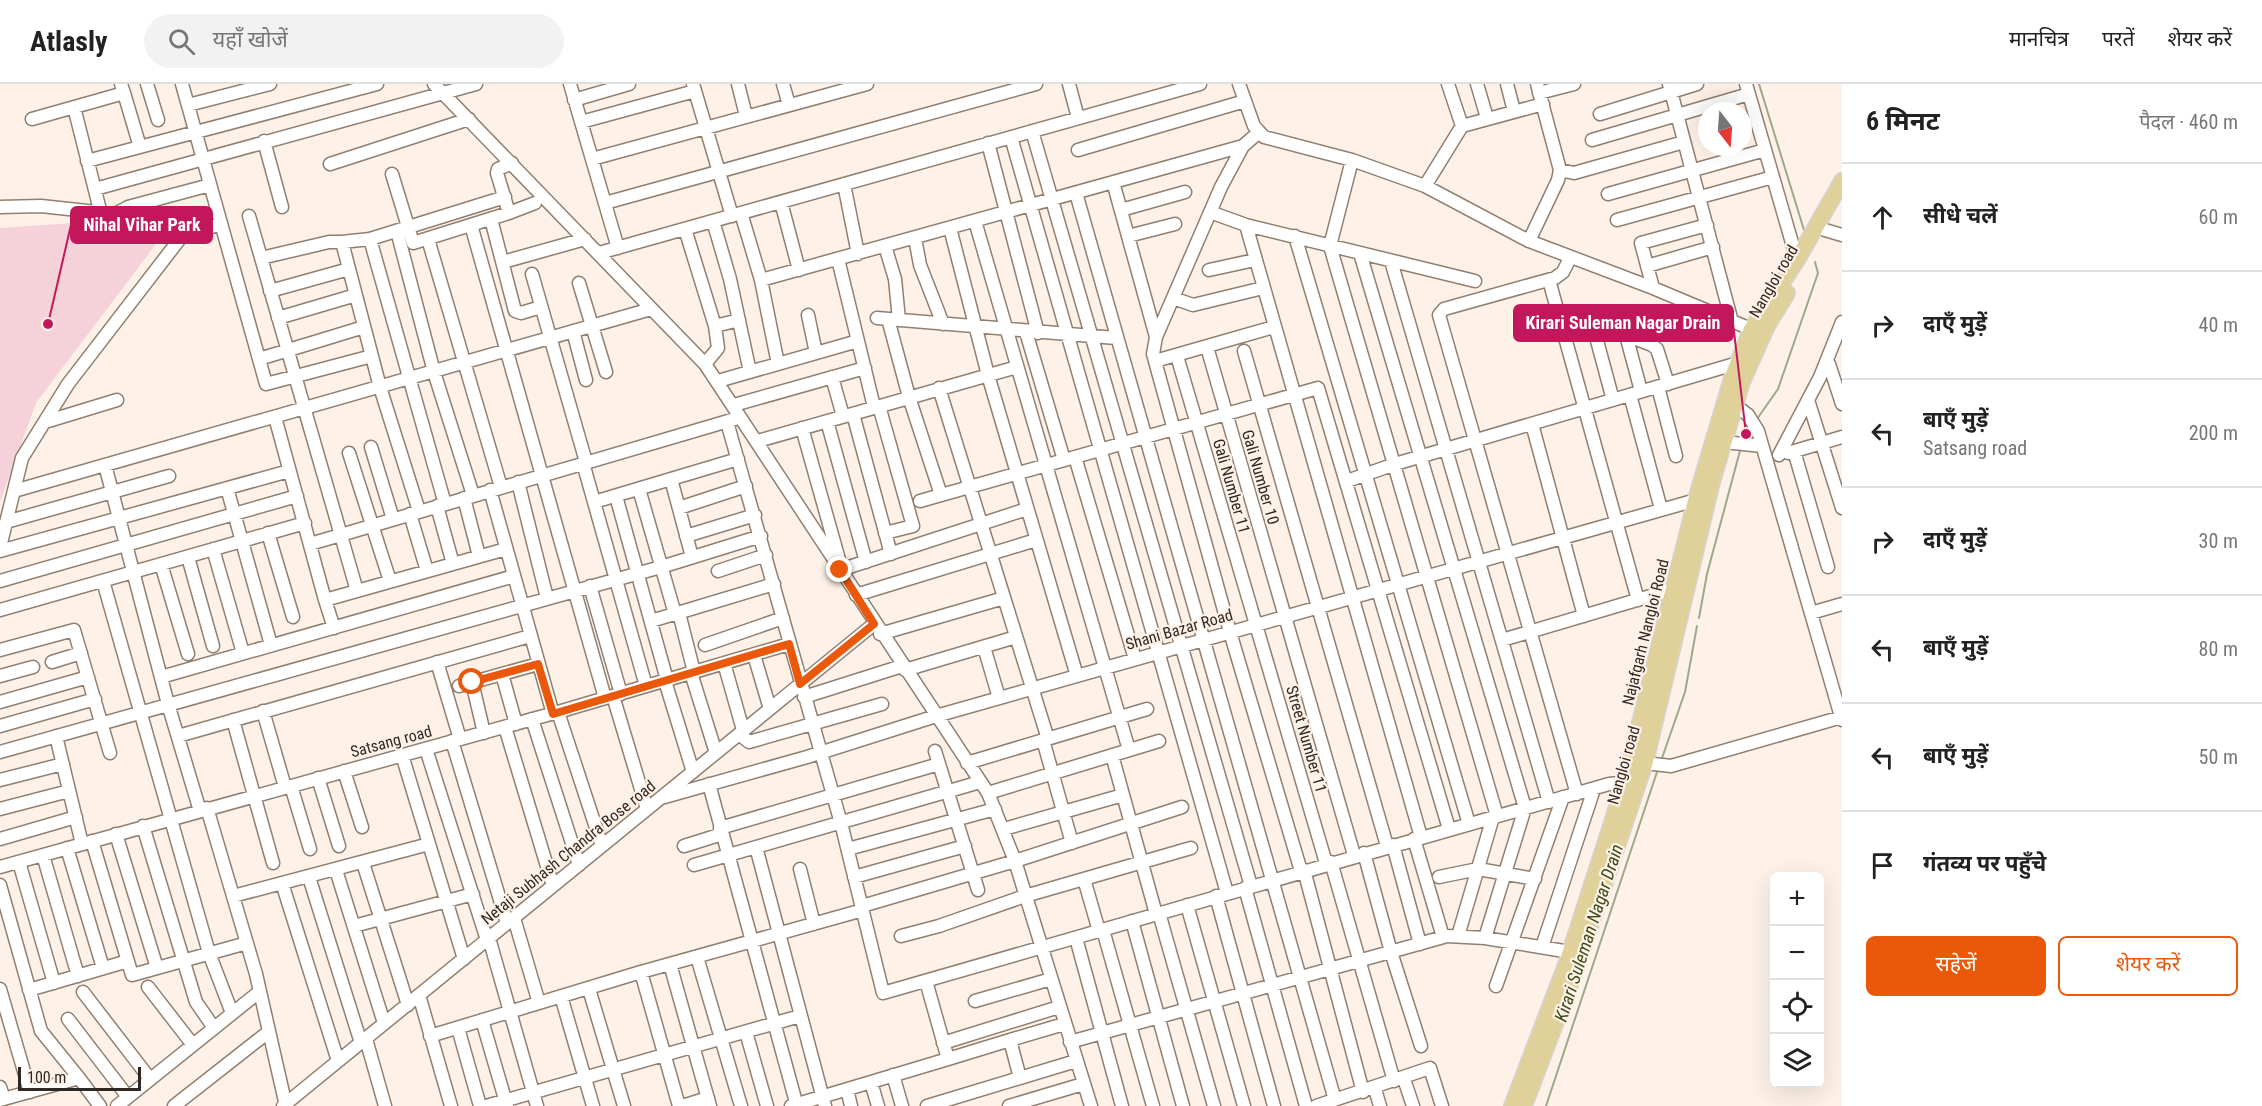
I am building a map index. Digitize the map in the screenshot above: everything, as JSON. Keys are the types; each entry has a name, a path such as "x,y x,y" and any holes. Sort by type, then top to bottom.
{"main road":[{"name":"Najafgarh Nangloi Road","path":"1512,1106 1632,782 1674,589 1702,498 1738,363 1842,181"},
{"name":"Nangloi road","path":"1524,1106 1577,966 1632,782 1645,763 1702,498 1735,444 1735,405 1757,332 1825,230 1842,200"}],"street":[{"path":"147,84 158,120"},
{"path":"182,84 266,384 372,356"},
{"path":"188,105 270,84"},
{"path":"87,160 377,84"},
{"path":"95,189 439,89 476,84"},
{"path":"570,84 618,248"},
{"path":"574,100 629,84"},
{"path":"738,84 746,116"},
{"path":"783,84 789,105"},
{"path":"592,159 789,105 830,89 867,84"},
{"path":"605,203 1036,84"},
{"path":"1069,84 1078,118"},
{"path":"599,253 1200,84"},
{"path":"1239,84 1258,133 1271,140 1352,160 1425,186 1529,241 1653,288 1757,332"},
{"path":"1449,84 1462,126"},
{"path":"1477,84 1487,118"},
{"path":"1507,84 1514,111"},
{"path":"1425,186 1462,126 1514,111 1540,94 1574,84"},
{"path":"1600,114 1670,88 1697,84"},
{"path":"581,122 694,87 719,171 761,280 778,364"},
{"path":"32,119 74,107 122,88 140,147"},
{"path":"1670,88 1732,322"},
{"path":"439,89 705,364 758,441 877,629 968,763 984,788 1004,829 1090,1106"},
{"path":"1592,140 1748,89 1797,261"},
{"path":"1529,241 1558,180 1560,170 1540,94"},
{"path":"1078,150 1245,101"},
{"path":"74,107 101,214"},
{"path":"330,164 469,119"},
{"path":"1032,131 1248,887 1272,985 1306,1106"},
{"path":"1258,133 1243,146 1210,212 1156,337 1153,354 1230,632 1332,969 1332,981 1369,1090 1380,1106"},
{"path":"1011,137 1158,653 1221,894 1243,994 1274,1106"},
{"path":"264,141 282,207"},
{"path":"1560,170 1574,173 1684,142"},
{"path":"988,144 1006,212 1032,333 1069,458 1135,659"},
{"path":"761,280 1243,146"},
{"path":"1608,194 1765,150"},
{"path":"1352,160 1330,246 1428,576 1495,816 1458,936"},
{"path":"509,213 497,173 498,169 512,163"},
{"path":"392,174 434,372 469,496 479,556"},
{"path":"1617,220 1773,177"},
{"path":"1113,182 1156,337"},
{"path":"844,184 858,254"},
{"path":"115,214 128,207 210,185"},
{"path":"1121,210 1185,192"},
{"path":"1076,193 1335,1100"},
{"path":"261,258 329,242 370,239 505,197"},
{"path":"781,202 799,270"},
{"path":"402,229 413,243 535,203"},
{"path":"0,207 41,206 115,214 182,236 221,224"},
{"path":"1210,212 1246,225 1475,281"},
{"path":"249,216 357,591"},
{"path":"491,219 515,311 521,313 541,307"},
{"path":"713,221 750,372"},
{"path":"975,221 1129,750"},
{"path":"1128,236 1174,224"},
{"path":"471,225 575,590 613,696 646,809"},
{"path":"1246,225 1418,838 1443,937"},
{"path":"1653,288 1640,245 1643,241 1707,225"},
{"path":"950,228 1016,474 1077,676"},
{"path":"685,229 715,326 718,348 705,364"},
{"path":"1825,230 1842,236"},
{"path":"182,236 68,384 22,458 0,549 289,471"},
{"path":"1295,236 1469,824"},
{"path":"915,238 920,265 943,324"},
{"path":"370,239 441,505 453,564"},
{"path":"428,239 465,363 495,488 506,549 538,664 602,846"},
{"path":"503,262 585,239"},
{"path":"342,242 415,513 427,571"},
{"path":"885,246 895,279 888,319 909,397 941,495"},
{"path":"1647,266 1713,247"},
{"path":"1360,254 1423,456 1525,808 1485,938"},
{"path":"1570,258 1563,272 1549,280 1440,311 1577,794"},
{"path":"838,259 865,368 913,526 885,533"},
{"path":"1209,270 1255,260"},
{"path":"1391,261 1448,448 1549,802"},
{"path":"270,291 349,268"},
{"path":"532,274 614,579 646,686"},
{"path":"1549,280 1638,600"},
{"path":"579,283 606,372"},
{"path":"1173,298 1193,304 1263,288"},
{"path":"278,318 356,295"},
{"path":"14,491 651,309"},
{"path":"1558,310 1657,349 1676,456"},
{"path":"808,315 816,353"},
{"path":"888,319 1032,333 1067,333 1116,338"},
{"path":"715,326 739,320"},
{"path":"1592,322 1613,400"},
{"path":"1779,455 1828,364 1842,322"},
{"path":"259,359 364,327"},
{"path":"1155,361 1274,327"},
{"path":"573,331 586,380"},
{"path":"1626,335 1635,393 1661,510"},
{"path":"718,381 858,341"},
{"name":"Gali Number 10","path":"1207,347 1284,617 1421,1046"},
{"path":"1244,351 1317,607 1420,944"},
{"name":"Gali Number 11","path":"1177,356 1256,625"},
{"path":"1347,481 1448,448 1738,363"},
{"path":"1828,364 1842,370"},
{"path":"1828,364 1842,404"},
{"path":"758,441 1017,367"},
{"path":"734,405 865,368"},
{"path":"832,377 848,415 891,554"},
{"path":"920,501 1293,393 1315,387 1320,390 1449,829"},
{"path":"939,388 1032,689 1072,843"},
{"path":"45,422 117,400"},
{"path":"1808,400 1842,508"},
{"path":"1645,763 1671,766 1842,718 1762,446 1754,423 1735,405"},
{"path":"274,417 334,628"},
{"path":"310,544 742,417"},
{"path":"827,421 866,562"},
{"path":"727,422 841,823 883,993 1359,854 1594,789 1632,782"},
{"path":"1532,424 1584,616"},
{"path":"802,428 841,570"},
{"path":"1766,459 1842,437"},
{"path":"1735,444 1762,446"},
{"path":"370,447 393,519"},
{"path":"1794,451 1828,567"},
{"path":"349,453 374,525 390,581"},
{"path":"594,502 738,459"},
{"path":"105,465 168,704 247,943 285,1105"},
{"path":"6,522 169,476"},
{"path":"671,479 692,557"},
{"path":"518,482 548,598"},
{"path":"679,508 746,486"},
{"path":"227,488 271,645"},
{"path":"639,489 716,753"},
{"path":"0,580 297,496"},
{"path":"616,496 693,772"},
{"name":"Shani Bazar Road","path":"661,798 936,716 1702,498"},
{"path":"841,570 1027,509"},
{"path":"686,536 755,515"},
{"path":"0,610 304,523"},
{"path":"268,533 293,618"},
{"path":"0,752 661,567 761,536"},
{"path":"856,596 1036,540"},
{"path":"213,549 243,653"},
{"path":"326,600 506,549"},
{"path":"718,571 766,555"},
{"path":"188,556 213,646"},
{"path":"161,564 188,654"},
{"path":"161,677 514,576"},
{"path":"103,581 209,953 232,1013"},
{"path":"651,621 774,584"},
{"path":"590,586 613,696"},
{"path":"1502,640 1674,589"},
{"path":"877,629 1004,598"},
{"path":"1811,613 1842,604"},
{"path":"705,645 783,618"},
{"name":"Street Number 11","path":"1256,625 1399,1080 1413,1106"},
{"name":"Netaji Subhash Chandra Bose road","path":"285,1105 800,684 877,629"},
{"path":"0,650 74,630 110,753"},
{"path":"178,736 530,636"},
{"path":"804,698 1016,637"},
{"name":"Satsang road","path":"0,867 556,713 789,644"},
{"path":"984,647 999,698"},
{"path":"52,662 81,653"},
{"path":"754,655 770,709"},
{"path":"437,662 456,740 510,921 539,1003"},
{"path":"724,663 741,732 749,742 882,704"},
{"path":"459,686 538,664"},
{"path":"0,676 33,667"},
{"path":"502,674 510,725 553,886"},
{"path":"0,702 88,677"},
{"path":"472,682 484,733"},
{"path":"0,726 95,699"},
{"path":"968,763 1147,709"},
{"path":"263,711 310,849"},
{"path":"532,719 579,865"},
{"path":"233,720 273,863"},
{"path":"56,736 76,817 87,842 132,975 247,943"},
{"path":"694,865 948,792 984,788 1052,773 1159,741"},
{"path":"426,749 511,1012 537,1106"},
{"path":"935,751 978,890"},
{"path":"402,755 464,959"},
{"path":"1112,755 1188,1009 1214,1106"},
{"path":"0,780 63,764"},
{"path":"684,846 721,831 939,764"},
{"path":"344,771 362,827"},
{"path":"318,778 339,846"},
{"path":"709,784 795,1105 823,1101 847,1089 1064,1024"},
{"path":"1542,947 1594,789"},
{"path":"0,809 69,791"},
{"path":"1004,829 1123,795"},
{"path":"1496,986 1563,798"},
{"path":"430,1036 641,972 814,924 1182,807"},
{"path":"848,849 995,809"},
{"path":"0,839 76,817"},
{"path":"143,826 196,1002 214,1028"},
{"path":"116,834 157,968"},
{"path":"233,896 429,844"},
{"path":"854,877 965,846"},
{"path":"756,847 823,1101"},
{"path":"67,848 103,968"},
{"path":"901,936 939,926 1025,896 1191,848"},
{"path":"43,855 78,976"},
{"path":"19,862 54,983"},
{"path":"363,863 408,1005"},
{"path":"1439,877 1478,868 1535,879"},
{"path":"800,869 814,924"},
{"path":"336,870 384,1023"},
{"path":"309,877 385,1106"},
{"path":"1084,879 1131,1025 1153,1106"},
{"path":"282,883 338,1061"},
{"path":"0,885 41,1031 100,1106"},
{"path":"354,926 472,894"},
{"path":"1186,905 1244,1106"},
{"path":"1132,921 1183,1106"},
{"path":"1070,1042 1443,937 1485,938 1570,952"},
{"path":"1076,938 1104,1033 1122,1106"},
{"path":"697,957 741,1106"},
{"path":"29,990 128,961"},
{"path":"641,972 680,1106 709,1102 670,964"},
{"path":"975,1001 1051,979"},
{"path":"926,981 948,1059"},
{"path":"148,987 193,1045"},
{"path":"0,989 30,1092"},
{"path":"589,989 624,1106"},
{"path":"83,992 150,1079"},
{"path":"117,1106 259,992"},
{"path":"419,995 451,1106"},
{"path":"561,996 593,1106"},
{"path":"943,1043 1059,1007"},
{"path":"486,1106 506,1103 532,1092 800,1016"},
{"path":"68,1019 128,1097"},
{"path":"482,1020 506,1103"},
{"path":"458,1028 480,1106"},
{"path":"746,1032 767,1106"},
{"path":"174,1106 267,1033"},
{"path":"1010,1040 1020,1078"},
{"path":"927,1106 1076,1061"},
{"path":"1316,1106 1430,1068 1442,1106"},
{"path":"893,1075 902,1106"},
{"path":"1,1095 30,1092 79,1078"},
{"path":"871,1082 878,1106"},
{"path":"1009,1106 1083,1084"},
{"path":"847,1089 851,1106"}],"shaded area":[{"path":"86,222 156,244 36,403 0,502 0,228"}],"waterway":[{"name":"Kirari Suleman Nagar Drain","path":"1759,84 1804,230"},
{"name":"Kirari Suleman Nagar Drain","path":"1757,419 1778,389 1818,273 1815,262"},
{"name":"Kirari Suleman Nagar Drain","path":"1744,439 1750,428"},
{"name":"Kirari Suleman Nagar Drain","path":"1699,618 1707,574 1741,447"},
{"name":"Kirari Suleman Nagar Drain","path":"1661,761 1685,692 1697,626"},
{"name":"Kirari Suleman Nagar Drain","path":"1546,1106 1658,769"}],"place":[{"name":"Nihal Vihar Park","path":"48,324"},
{"name":"Kirari Suleman Nagar Drain","path":"1746,434"}],"route":[{"path":"472,682 538,664 553,714 789,644 800,684 874,624 840,570"}]}
